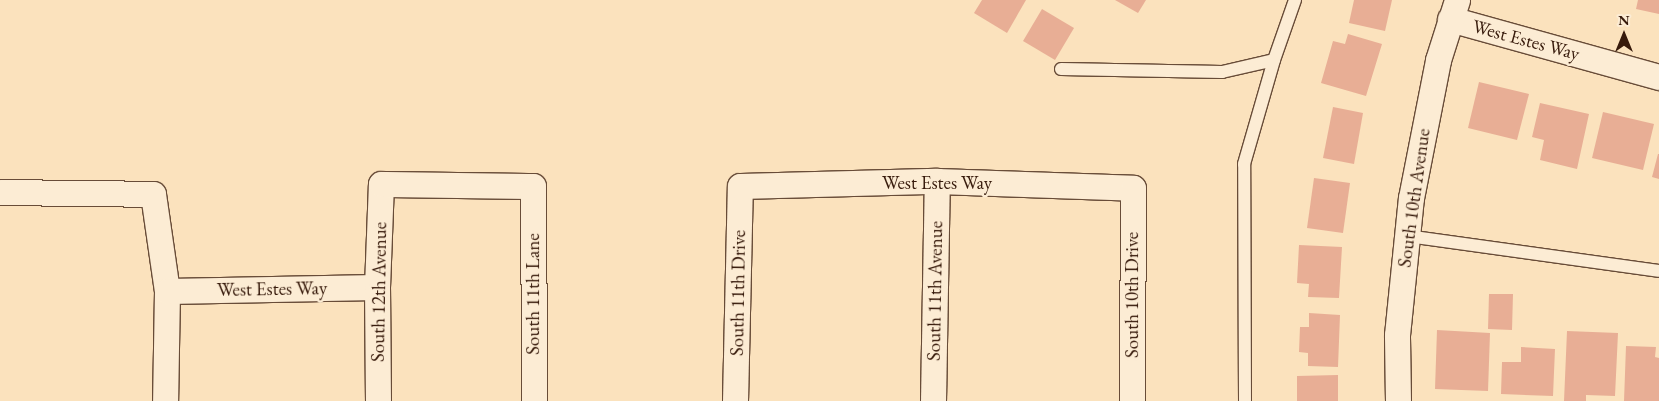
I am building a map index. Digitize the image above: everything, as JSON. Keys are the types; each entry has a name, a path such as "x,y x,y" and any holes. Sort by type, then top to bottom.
{"street":[{"name":"West Estes Way","path":"1454,10 1659,77"},
{"name":"South 10th Avenue","path":"1398,401 1398,335 1406,236 1424,123 1454,10"},
{"name":"West Estes Way","path":"740,186 938,180 1133,188"},
{"name":"South 11th Avenue","path":"933,401 938,180"},
{"name":"South 11th Lane","path":"381,184 532,186 534,401"},
{"name":"South 12th Avenue","path":"378,401 377,287 381,184"},
{"name":"South 11th Drive","path":"735,401 740,186"},
{"name":"South 10th Drive","path":"1132,401 1133,188"},
{"path":"0,192 153,194 167,291 165,401"},
{"name":"West Estes Way","path":"167,291 377,287"}],"lane":[{"path":"1245,401 1244,164 1274,60 1295,0"},
{"path":"1061,69 1222,72 1274,60"},
{"path":"1406,236 1659,271"}],"building":[{"path":"982,0 1026,0 1007,33 974,13"},
{"path":"1115,0 1146,0 1138,13"},
{"path":"1354,0 1392,0 1385,31 1349,23"},
{"path":"1638,0 1659,0 1659,14 1636,9"},
{"path":"1042,9 1074,28 1055,60 1023,41"},
{"path":"1348,34 1382,44 1366,96 1321,83 1333,41 1345,44"},
{"path":"1479,82 1529,94 1517,140 1468,128"},
{"path":"1540,103 1589,114 1577,169 1540,160 1544,140 1532,137"},
{"path":"1333,107 1363,113 1354,164 1323,158"},
{"path":"1603,112 1654,124 1643,170 1592,158"},
{"path":"1659,154 1659,179 1652,177"},
{"path":"1314,178 1350,183 1343,233 1307,228"},
{"path":"1299,245 1342,247 1339,298 1308,297 1309,284 1297,283"},
{"path":"1489,294 1513,294 1512,330 1488,329"},
{"path":"1309,313 1340,315 1338,367 1308,366 1308,353 1299,352 1300,327 1309,327"},
{"path":"1437,330 1490,333 1488,391 1435,389"},
{"path":"1567,331 1618,333 1615,396 1586,395 1586,401 1564,401"},
{"path":"1626,346 1656,347 1655,357 1659,358 1659,401 1624,401"},
{"path":"1521,347 1555,349 1553,396 1501,394 1502,362 1521,362"},
{"path":"1338,375 1338,401 1297,401 1297,376"}]}
